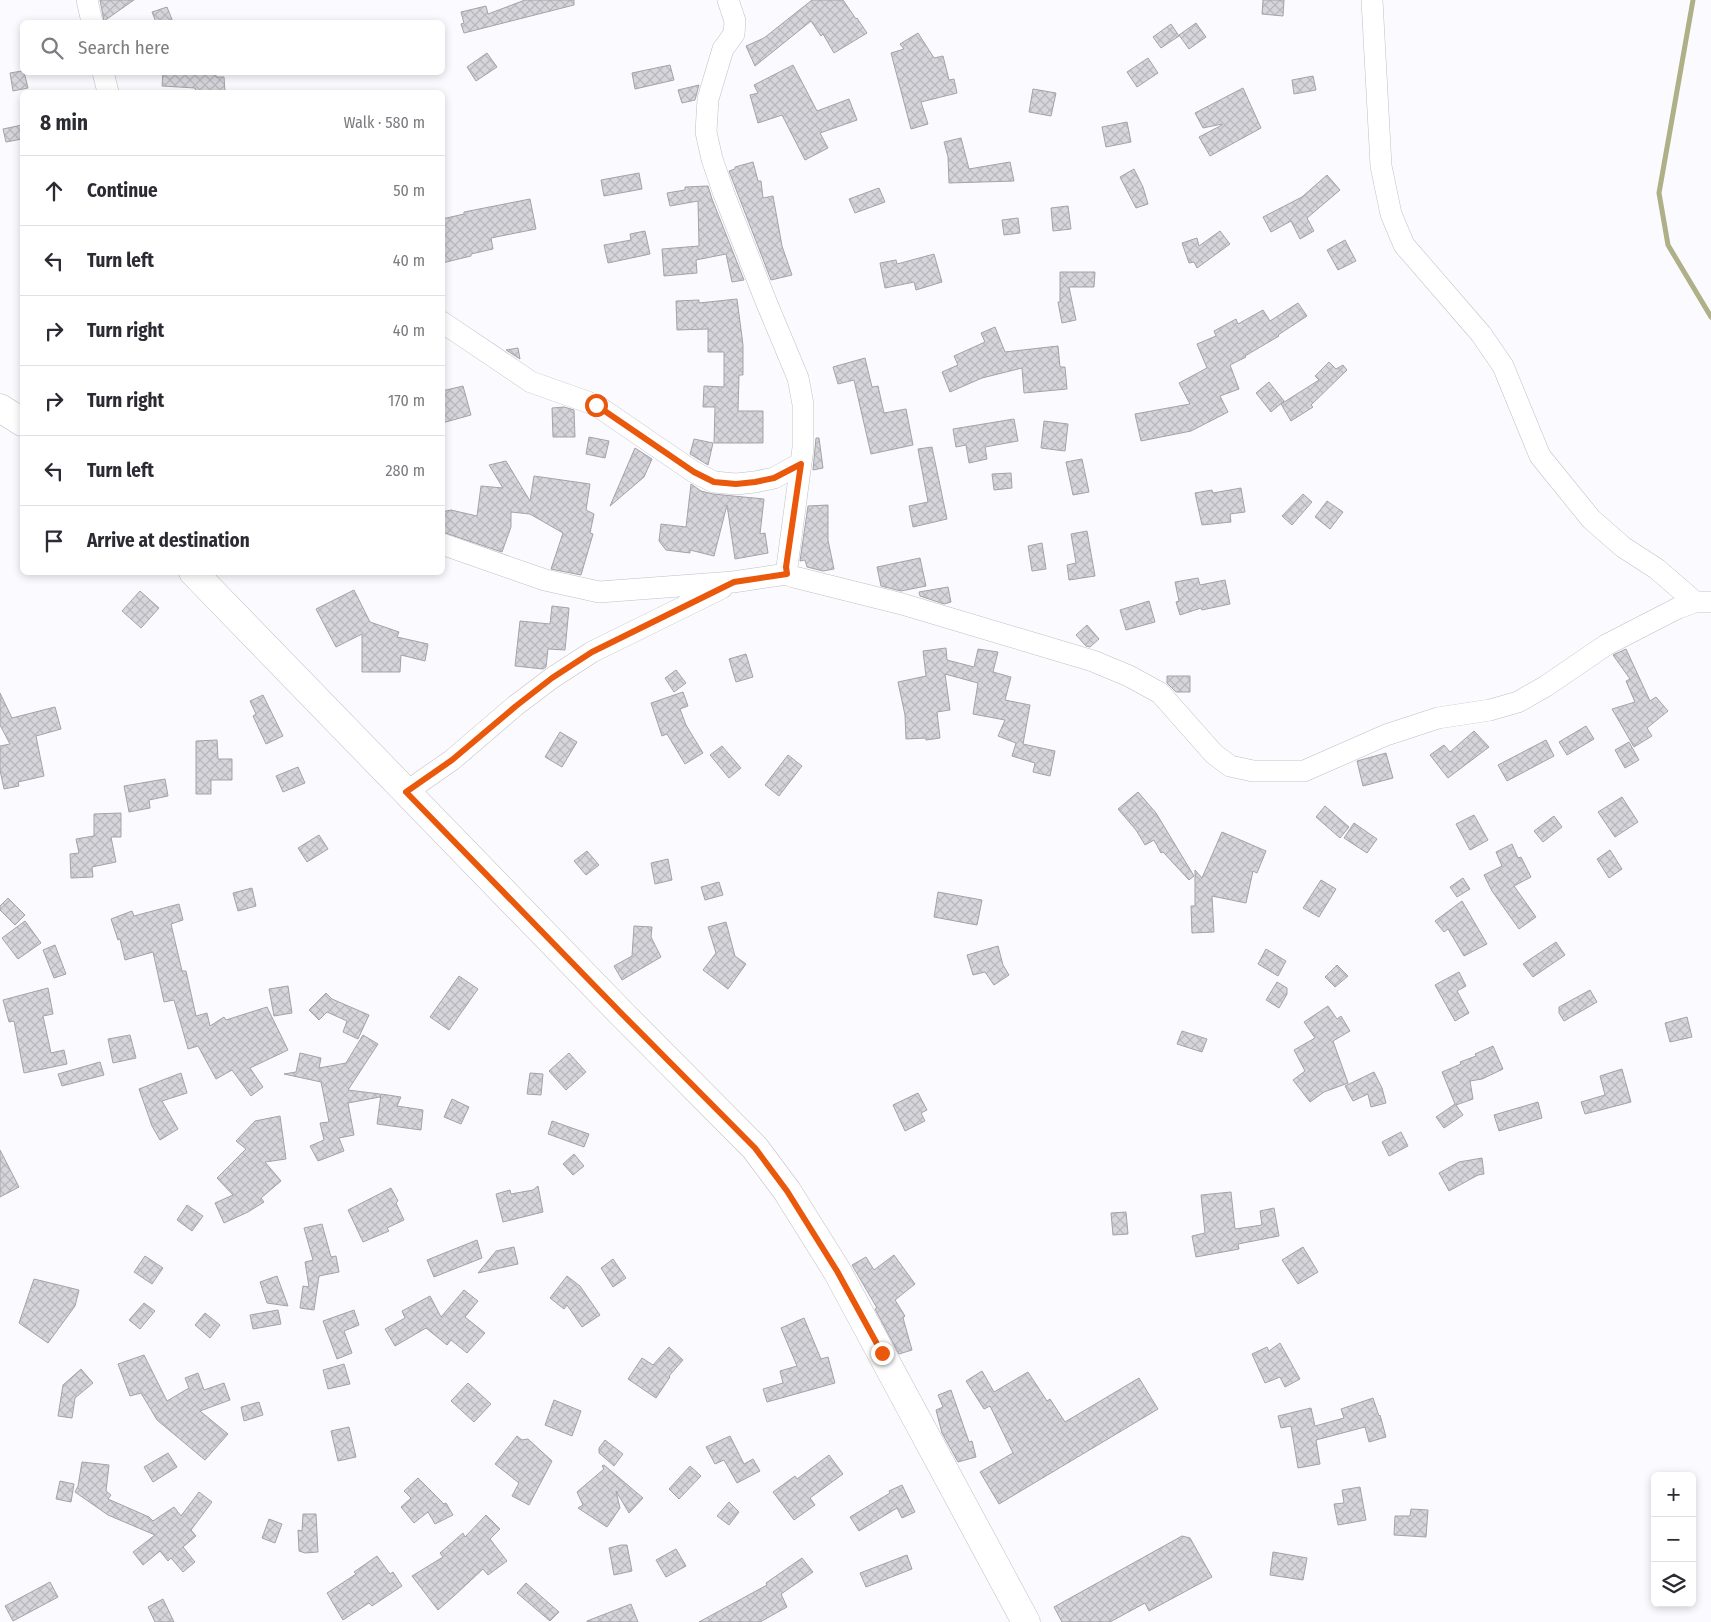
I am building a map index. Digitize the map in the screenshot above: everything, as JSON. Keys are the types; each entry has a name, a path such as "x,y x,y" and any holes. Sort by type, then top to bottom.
{"main road":[{"path":"0,408 20,421"},
{"path":"196,575 755,1148 787,1191 837,1271 1026,1622"}],"street":[{"path":"87,0 92,20"},
{"path":"728,0 735,21 734,34 723,49 708,99 706,132 712,159 730,210 798,378 803,404 803,448 786,567 787,574"},
{"path":"1372,0 1381,166 1391,214 1404,245 1481,334 1503,366 1540,456 1585,512 1623,547 1703,602"},
{"path":"105,75 108,90"},
{"path":"445,324 531,382 596,405 694,472 714,482 736,484 755,482 774,478 801,464"},
{"path":"445,545 545,580 599,592 734,582 787,574 902,604 1093,661 1129,676 1160,694 1214,754 1230,766 1253,771 1304,771 1386,735 1429,721 1490,710 1518,702 1546,686 1606,645 1678,608 1703,602"},
{"path":"406,792 452,760 552,678 609,644 734,582"}],"building":[{"path":"100,0 134,0 105,20 104,20"},
{"path":"525,0 574,0 574,5 464,33 461,24 464,23 461,12 486,6 488,14"},
{"path":"812,0 843,0 867,33 834,53 823,34 821,36 811,21 755,66 746,46 764,38"},
{"path":"1263,0 1284,0 1283,16 1262,14"},
{"path":"167,7 172,20 155,20 152,12"},
{"path":"1196,23 1206,37 1189,49 1179,35"},
{"path":"1171,24 1179,36 1161,48 1153,37"},
{"path":"918,33 934,58 943,56 949,80 954,79 957,93 921,102 928,124 911,129 891,53 904,49 900,44"},
{"path":"487,53 497,67 476,81 467,67"},
{"path":"1148,58 1158,73 1137,87 1127,72"},
{"path":"670,65 674,80 635,89 632,73"},
{"path":"793,65 817,111 849,99 857,120 820,133 828,148 805,160 782,115 758,123 750,95 758,93 754,85"},
{"path":"20,71 20,75 25,75 28,88 13,91 10,73"},
{"path":"163,75 216,75 216,77 224,77 225,90 196,90 195,88 162,86"},
{"path":"1313,76 1316,90 1294,94 1292,80"},
{"path":"699,85 695,100 682,103 678,90"},
{"path":"1243,88 1261,128 1210,156 1199,137 1222,124 1203,128 1195,113"},
{"path":"1033,89 1056,93 1051,116 1029,112"},
{"path":"1127,122 1131,142 1106,147 1102,127"},
{"path":"20,125 20,139 6,142 3,129"},
{"path":"961,138 969,169 1010,162 1014,181 949,183 948,157 944,142"},
{"path":"753,162 758,181 761,181 763,198 773,196 782,246 792,275 771,280 729,171 735,169 735,167"},
{"path":"1134,169 1143,187 1148,204 1136,208 1120,177"},
{"path":"639,173 642,189 604,196 601,180"},
{"path":"1327,175 1340,190 1307,218 1314,231 1300,239 1291,221 1271,232 1263,217 1302,197"},
{"path":"708,186 744,280 732,282 726,254 696,260 697,273 664,276 662,249 699,246 698,201 670,206 667,193 685,190 685,187"},
{"path":"879,188 885,202 855,213 849,199"},
{"path":"530,199 536,229 491,238 493,249 445,262 445,218 464,214 464,212"},
{"path":"1068,206 1071,229 1053,231 1051,208"},
{"path":"1018,218 1020,233 1004,235 1002,220"},
{"path":"645,231 650,254 608,263 604,245 631,240 630,234"},
{"path":"1220,231 1230,244 1197,268 1194,262 1189,263 1182,243 1197,238 1199,246"},
{"path":"1345,240 1356,261 1338,270 1327,250"},
{"path":"934,254 942,282 916,290 914,282 885,288 880,263 896,260 897,264"},
{"path":"1060,272 1095,272 1094,287 1069,287 1076,320 1062,323 1058,302 1060,302"},
{"path":"737,299 743,345 743,375 739,375 738,411 763,411 763,443 714,443 715,407 703,407 704,386 724,387 724,352 708,352 708,329 677,330 676,301 699,300 699,303"},
{"path":"1298,303 1307,316 1246,357 1230,365 1239,389 1220,396 1228,412 1191,431 1141,441 1135,414 1190,404 1179,383 1207,368 1197,344 1216,336 1214,331 1236,319 1238,324 1263,310 1270,321"},
{"path":"995,327 1005,352 1058,346 1060,367 1065,367 1067,389 1024,393 1022,368 982,378 950,392 942,372 958,365 954,356 985,342 981,333"},
{"path":"518,348 520,359 506,350"},
{"path":"865,358 872,387 878,386 884,413 906,409 913,445 871,454 854,380 838,384 833,367"},
{"path":"1329,362 1336,369 1343,365 1347,370 1311,405 1313,407 1291,421 1281,404 1319,380 1315,376"},
{"path":"1269,382 1284,401 1271,412 1256,393"},
{"path":"463,386 471,415 445,422 445,390"},
{"path":"564,407 574,410 575,437 553,437 552,408"},
{"path":"1014,419 1018,441 985,447 987,459 969,463 966,445 956,447 953,429"},
{"path":"1044,421 1068,424 1065,451 1041,448"},
{"path":"589,437 609,441 605,458 586,454"},
{"path":"816,438 819,438 823,468 813,470"},
{"path":"694,439 713,443 708,465 690,454"},
{"path":"932,447 947,519 913,527 909,506 928,502 918,449"},
{"path":"635,448 652,459 644,477 610,506"},
{"path":"1082,459 1089,492 1073,495 1066,462"},
{"path":"506,461 530,501 534,476 590,484 586,510 594,514 590,533 593,534 581,575 551,569 563,533 530,514 511,512 511,527 502,552 445,533 445,511 451,510 477,516 481,486 503,488 489,465"},
{"path":"1011,473 1012,488 994,490 992,474"},
{"path":"691,484 701,491 713,494 764,499 760,534 765,533 768,553 735,559 727,505 714,556 690,550 690,553 666,550 659,541 661,524 686,527"},
{"path":"1241,488 1245,512 1230,514 1231,522 1202,525 1195,493 1212,490 1213,493"},
{"path":"1303,494 1312,502 1292,525 1282,516"},
{"path":"1327,501 1343,512 1330,529 1315,517"},
{"path":"828,505 828,540 834,569 823,571 807,567 805,560 800,561 808,506"},
{"path":"1087,531 1095,576 1069,580 1067,565 1076,563 1071,534"},
{"path":"1042,543 1046,569 1032,571 1028,546"},
{"path":"920,558 926,586 901,591 881,586 877,567"},
{"path":"1198,578 1200,585 1225,580 1230,604 1202,610 1201,608 1180,615 1176,602 1179,601 1175,582"},
{"path":"948,587 951,602 944,604 920,596 919,592"},
{"path":"354,590 370,622 399,632 397,637 428,644 425,661 401,655 400,672 362,672 362,634 336,647 316,609"},
{"path":"140,591 159,608 141,628 122,611"},
{"path":"1149,601 1155,622 1126,630 1120,610"},
{"path":"552,606 569,608 565,650 548,649 546,667 543,669 515,666 520,621 550,624"},
{"path":"1087,625 1099,639 1090,647 1086,646 1076,635"},
{"path":"946,648 947,660 974,667 978,649 998,652 993,672 1011,677 1005,700 1030,705 1023,744 1055,751 1050,776 1033,772 1035,763 1012,756 1016,743 998,736 1005,720 973,714 978,683 945,674 950,710 937,712 940,738 926,740 926,738 906,739 905,715 898,682 926,676 923,651"},
{"path":"1626,649 1650,701 1656,697 1668,711 1647,728 1652,736 1634,747 1612,709 1635,702 1626,681 1630,679 1613,655"},
{"path":"746,654 753,677 736,682 729,659"},
{"path":"676,670 686,683 674,692 665,678"},
{"path":"1167,676 1190,676 1190,692 1176,692 1167,683"},
{"path":"683,692 688,706 680,709 686,725 703,753 685,764 667,734 662,736 651,703"},
{"path":"0,693 12,718 55,707 61,729 36,736 44,776 18,782 19,786 4,789 0,770 0,746 10,744 0,725"},
{"path":"263,695 283,736 266,744 253,716 256,714 250,701"},
{"path":"1586,726 1594,739 1567,755 1559,742"},
{"path":"1474,731 1489,747 1448,778 1430,755 1444,745 1450,752"},
{"path":"560,732 577,742 562,767 545,757"},
{"path":"217,740 218,759 232,759 232,780 211,780 211,794 196,794 196,741"},
{"path":"1546,740 1554,756 1507,781 1498,765"},
{"path":"1629,742 1639,760 1625,768 1615,750"},
{"path":"722,746 741,768 729,778 710,755"},
{"path":"1386,753 1393,778 1363,786 1357,761"},
{"path":"788,755 802,766 779,796 765,785"},
{"path":"298,767 305,783 283,792 276,776"},
{"path":"165,779 168,796 149,800 150,808 129,812 124,786"},
{"path":"1138,792 1156,813 1194,876 1189,880 1163,852 1161,853 1154,840 1145,845 1136,830 1118,809"},
{"path":"1622,797 1638,822 1615,837 1598,812"},
{"path":"1325,806 1349,827 1340,838 1316,817"},
{"path":"121,813 121,837 111,837 116,862 92,867 93,877 71,878 70,854 79,853 76,839 94,836 94,814"},
{"path":"1474,815 1488,840 1470,850 1456,824"},
{"path":"1554,816 1562,827 1543,842 1534,831"},
{"path":"1354,823 1377,839 1367,853 1344,838"},
{"path":"1222,832 1266,851 1257,873 1253,871 1246,903 1212,896 1214,932 1192,933 1191,906 1195,906 1195,870 1202,878"},
{"path":"319,835 328,849 307,862 298,848"},
{"path":"1512,844 1518,858 1521,857 1531,877 1514,886 1536,917 1519,929 1492,891 1484,875 1502,866 1496,852"},
{"path":"1610,850 1622,869 1609,878 1597,859"},
{"path":"587,851 599,865 586,875 574,861"},
{"path":"668,859 672,880 655,884 651,863"},
{"path":"1463,878 1470,889 1457,897 1450,887"},
{"path":"1321,880 1336,889 1319,917 1303,908"},
{"path":"719,882 723,895 705,900 701,887"},
{"path":"252,888 256,906 238,911 233,893"},
{"path":"938,892 982,900 977,925 934,917"},
{"path":"8,898 25,915 15,925 0,910 0,906"},
{"path":"1462,901 1487,944 1464,956 1448,929 1444,932 1435,921"},
{"path":"179,904 183,920 171,924 182,971 186,971 196,1016 207,1013 210,1026 224,1017 226,1020 267,1007 288,1050 250,1068 263,1087 251,1096 232,1070 216,1079 198,1046 188,1049 174,1000 164,1002 153,952 125,960 120,939 118,940 111,919 132,911 134,916"},
{"path":"25,921 41,943 18,959 2,938"},
{"path":"726,922 735,956 746,964 728,989 703,970 716,953 708,927"},
{"path":"634,926 652,927 651,937 661,957 622,980 614,966 632,956"},
{"path":"1556,942 1565,955 1533,977 1523,964"},
{"path":"55,945 66,974 54,978 43,950"},
{"path":"998,946 1003,965 1009,975 994,985 985,972 973,975 967,955"},
{"path":"1266,949 1286,961 1278,976 1258,964"},
{"path":"1337,965 1348,976 1335,987 1325,977"},
{"path":"1459,972 1466,986 1457,991 1469,1013 1455,1021 1435,985"},
{"path":"459,976 478,989 449,1030 430,1017"},
{"path":"1277,982 1287,988 1287,994 1279,1008 1266,1000"},
{"path":"288,986 292,1013 274,1016 269,989"},
{"path":"48,988 53,1014 43,1016 51,1053 64,1050 67,1064 24,1073 14,1021 9,1022 3,1000"},
{"path":"1590,990 1597,1002 1564,1021 1559,1013 1559,1007"},
{"path":"326,993 332,999 369,1015 358,1039 343,1032 347,1021 327,1012 319,1020 309,1010"},
{"path":"1328,1006 1337,1019 1341,1016 1350,1031 1333,1041 1348,1083 1324,1092 1310,1102 1293,1080 1305,1071 1294,1050 1315,1038 1304,1022"},
{"path":"1687,1017 1692,1037 1670,1042 1665,1023"},
{"path":"1182,1031 1207,1039 1202,1052 1177,1044"},
{"path":"130,1035 136,1058 113,1063 108,1039"},
{"path":"363,1035 378,1044 348,1090 380,1094 380,1097 348,1103 354,1135 339,1138 344,1151 318,1161 310,1146 324,1140 320,1123 329,1122 321,1082 284,1074 296,1072 300,1053 321,1058 319,1068 346,1063"},
{"path":"1493,1046 1503,1069 1482,1079 1470,1081 1473,1099 1456,1105 1463,1115 1444,1128 1436,1117 1455,1104 1442,1072 1461,1064 1460,1062 1476,1056 1475,1054"},
{"path":"569,1053 586,1072 566,1090 549,1071"},
{"path":"100,1062 104,1075 62,1086 58,1074"},
{"path":"1622,1069 1631,1102 1585,1114 1581,1102 1605,1095 1600,1076"},
{"path":"1374,1072 1382,1088 1386,1103 1371,1107 1368,1094 1353,1101 1345,1086"},
{"path":"181,1073 187,1093 162,1101 178,1129 160,1140 152,1126 139,1089"},
{"path":"530,1073 543,1074 541,1095 527,1094"},
{"path":"918,1093 927,1110 921,1113 925,1121 905,1131 893,1105"},
{"path":"381,1094 401,1097 397,1106 423,1110 421,1130 377,1124"},
{"path":"452,1099 469,1107 461,1124 444,1117"},
{"path":"1538,1102 1542,1118 1499,1131 1494,1115"},
{"path":"280,1116 286,1159 265,1162 281,1181 261,1198 264,1202 224,1223 215,1203 233,1195 217,1178 246,1149 236,1141 255,1121"},
{"path":"552,1121 589,1134 584,1147 548,1134"},
{"path":"1401,1132 1408,1146 1389,1156 1382,1142"},
{"path":"0,1150 19,1187 0,1197"},
{"path":"574,1154 584,1166 573,1175 563,1164"},
{"path":"1482,1158 1484,1174 1478,1175 1449,1191 1439,1173 1459,1162"},
{"path":"538,1186 543,1212 503,1222 496,1194 510,1190 511,1194 533,1190"},
{"path":"391,1188 398,1201 396,1203 404,1220 387,1228 389,1231 363,1242 348,1210"},
{"path":"1231,1192 1235,1229 1262,1225 1260,1211 1274,1208 1279,1236 1238,1244 1239,1249 1196,1257 1192,1236 1205,1233 1201,1195"},
{"path":"187,1205 203,1216 192,1231 177,1220"},
{"path":"1126,1212 1128,1234 1113,1235 1111,1213"},
{"path":"322,1224 331,1257 336,1256 339,1272 319,1276 314,1310 300,1308 303,1286 309,1287 305,1262 313,1260 304,1228"},
{"path":"477,1240 482,1258 434,1277 427,1260"},
{"path":"514,1247 518,1264 478,1273 496,1251"},
{"path":"1303,1247 1318,1272 1298,1284 1282,1260"},
{"path":"894,1255 915,1284 895,1300 905,1316 903,1318 912,1350 899,1354 875,1309 877,1308 852,1265 866,1257 874,1270"},
{"path":"145,1256 163,1268 152,1284 134,1272"},
{"path":"613,1259 626,1278 613,1287 601,1268"},
{"path":"277,1276 288,1306 267,1303 260,1282"},
{"path":"567,1276 580,1286 600,1315 582,1327 567,1305 564,1309 550,1298"},
{"path":"34,1279 79,1290 75,1306 48,1343 19,1323"},
{"path":"464,1290 478,1301 465,1317 485,1333 467,1353 451,1340 447,1345 426,1328 395,1346 385,1329 405,1318 402,1311 430,1296 441,1317"},
{"path":"144,1303 155,1311 140,1329 129,1320"},
{"path":"278,1310 281,1324 253,1329 250,1315"},
{"path":"354,1310 359,1325 344,1331 352,1353 337,1359 323,1321"},
{"path":"205,1313 220,1325 210,1338 195,1325"},
{"path":"804,1318 821,1359 828,1357 835,1383 767,1402 763,1389 783,1383 780,1371 797,1366 781,1328"},
{"path":"1280,1343 1300,1379 1285,1387 1280,1377 1265,1383 1252,1354 1267,1347 1269,1351"},
{"path":"669,1347 683,1360 669,1376 656,1398 628,1379 642,1358 653,1365"},
{"path":"144,1355 167,1401 189,1388 185,1378 198,1373 204,1390 224,1383 230,1400 200,1411 228,1434 205,1460 157,1420 141,1393 130,1396 118,1364"},
{"path":"344,1364 350,1384 328,1389 323,1370"},
{"path":"81,1369 93,1383 75,1398 72,1418 58,1416 63,1385"},
{"path":"982,1371 994,1392 1028,1372 1047,1401 1050,1399 1065,1422 1139,1378 1158,1409 999,1504 980,1472 1013,1453 990,1406 984,1409 966,1381"},
{"path":"468,1383 491,1404 474,1422 451,1401"},
{"path":"951,1390 969,1442 972,1441 976,1457 958,1462 942,1433 936,1410 943,1407 938,1395"},
{"path":"1373,1398 1386,1437 1369,1442 1365,1427 1316,1440 1320,1464 1298,1468 1291,1426 1281,1428 1278,1416 1311,1408 1315,1426 1344,1418 1341,1409"},
{"path":"554,1400 581,1411 572,1436 545,1425"},
{"path":"259,1402 263,1415 244,1421 241,1407"},
{"path":"349,1427 356,1457 338,1461 331,1431"},
{"path":"517,1436 522,1440 528,1439 552,1461 529,1505 512,1496 519,1483 495,1464"},
{"path":"730,1436 744,1464 753,1459 760,1471 737,1483 724,1460 715,1464 706,1447"},
{"path":"605,1440 623,1454 614,1466 599,1453 599,1448"},
{"path":"168,1453 177,1467 153,1482 144,1467"},
{"path":"829,1455 843,1474 810,1498 815,1505 794,1520 773,1492 795,1476 797,1479"},
{"path":"82,1462 109,1465 106,1491 111,1495 108,1499 149,1517 153,1521 174,1507 181,1516 199,1492 212,1502 191,1530 196,1536 183,1547 195,1562 183,1572 171,1558 168,1561 160,1551 143,1565 133,1552 155,1535 108,1515 75,1492 78,1486"},
{"path":"604,1465 643,1498 629,1513 616,1491 620,1508 607,1527 578,1508 583,1505 577,1492 604,1469 602,1466"},
{"path":"690,1466 701,1476 679,1499 669,1489"},
{"path":"418,1478 444,1504 446,1503 453,1515 435,1524 428,1512 414,1523 401,1507 411,1498 404,1491"},
{"path":"60,1481 74,1484 71,1502 56,1499"},
{"path":"902,1485 915,1512 902,1518 897,1508 859,1531 850,1517 890,1493 889,1491"},
{"path":"1360,1487 1366,1520 1338,1525 1334,1504 1344,1503 1342,1490"},
{"path":"729,1502 739,1512 729,1525 717,1516"},
{"path":"1411,1509 1428,1510 1426,1537 1394,1535 1395,1516 1410,1516"},
{"path":"303,1514 316,1514 318,1552 305,1553 299,1551 298,1530 302,1531"},
{"path":"486,1515 500,1529 490,1539 507,1561 488,1575 483,1569 438,1610 412,1576 443,1557 440,1553 463,1533 465,1537"},
{"path":"269,1519 282,1524 275,1543 262,1538"},
{"path":"1182,1536 1190,1538 1212,1577 1149,1611 1145,1603 1110,1622 1062,1622 1054,1607"},
{"path":"627,1545 632,1571 614,1575 609,1548"},
{"path":"676,1549 686,1566 666,1577 656,1560"},
{"path":"1273,1552 1307,1558 1303,1580 1270,1575"},
{"path":"907,1555 912,1569 866,1587 860,1573"},
{"path":"377,1556 390,1574 393,1572 402,1586 372,1606 369,1603 343,1620 327,1593 356,1574 354,1572"},
{"path":"802,1558 813,1572 781,1594 787,1607 760,1622 699,1622 767,1585 766,1583"},
{"path":"50,1582 58,1597 13,1621 5,1606"},
{"path":"526,1583 559,1612 550,1621 517,1593"},
{"path":"163,1599 174,1622 155,1622 148,1607"},
{"path":"631,1604 638,1622 587,1622 587,1621"}],"waterway":[{"path":"1693,0 1659,193 1668,245 1711,317"}],"route":[{"path":"596,405 694,472 714,482 736,484 755,482 774,478 801,464 786,567 787,574 734,582 592,652 552,678 452,760 406,792 755,1148 787,1191 837,1271 882,1353"}]}
